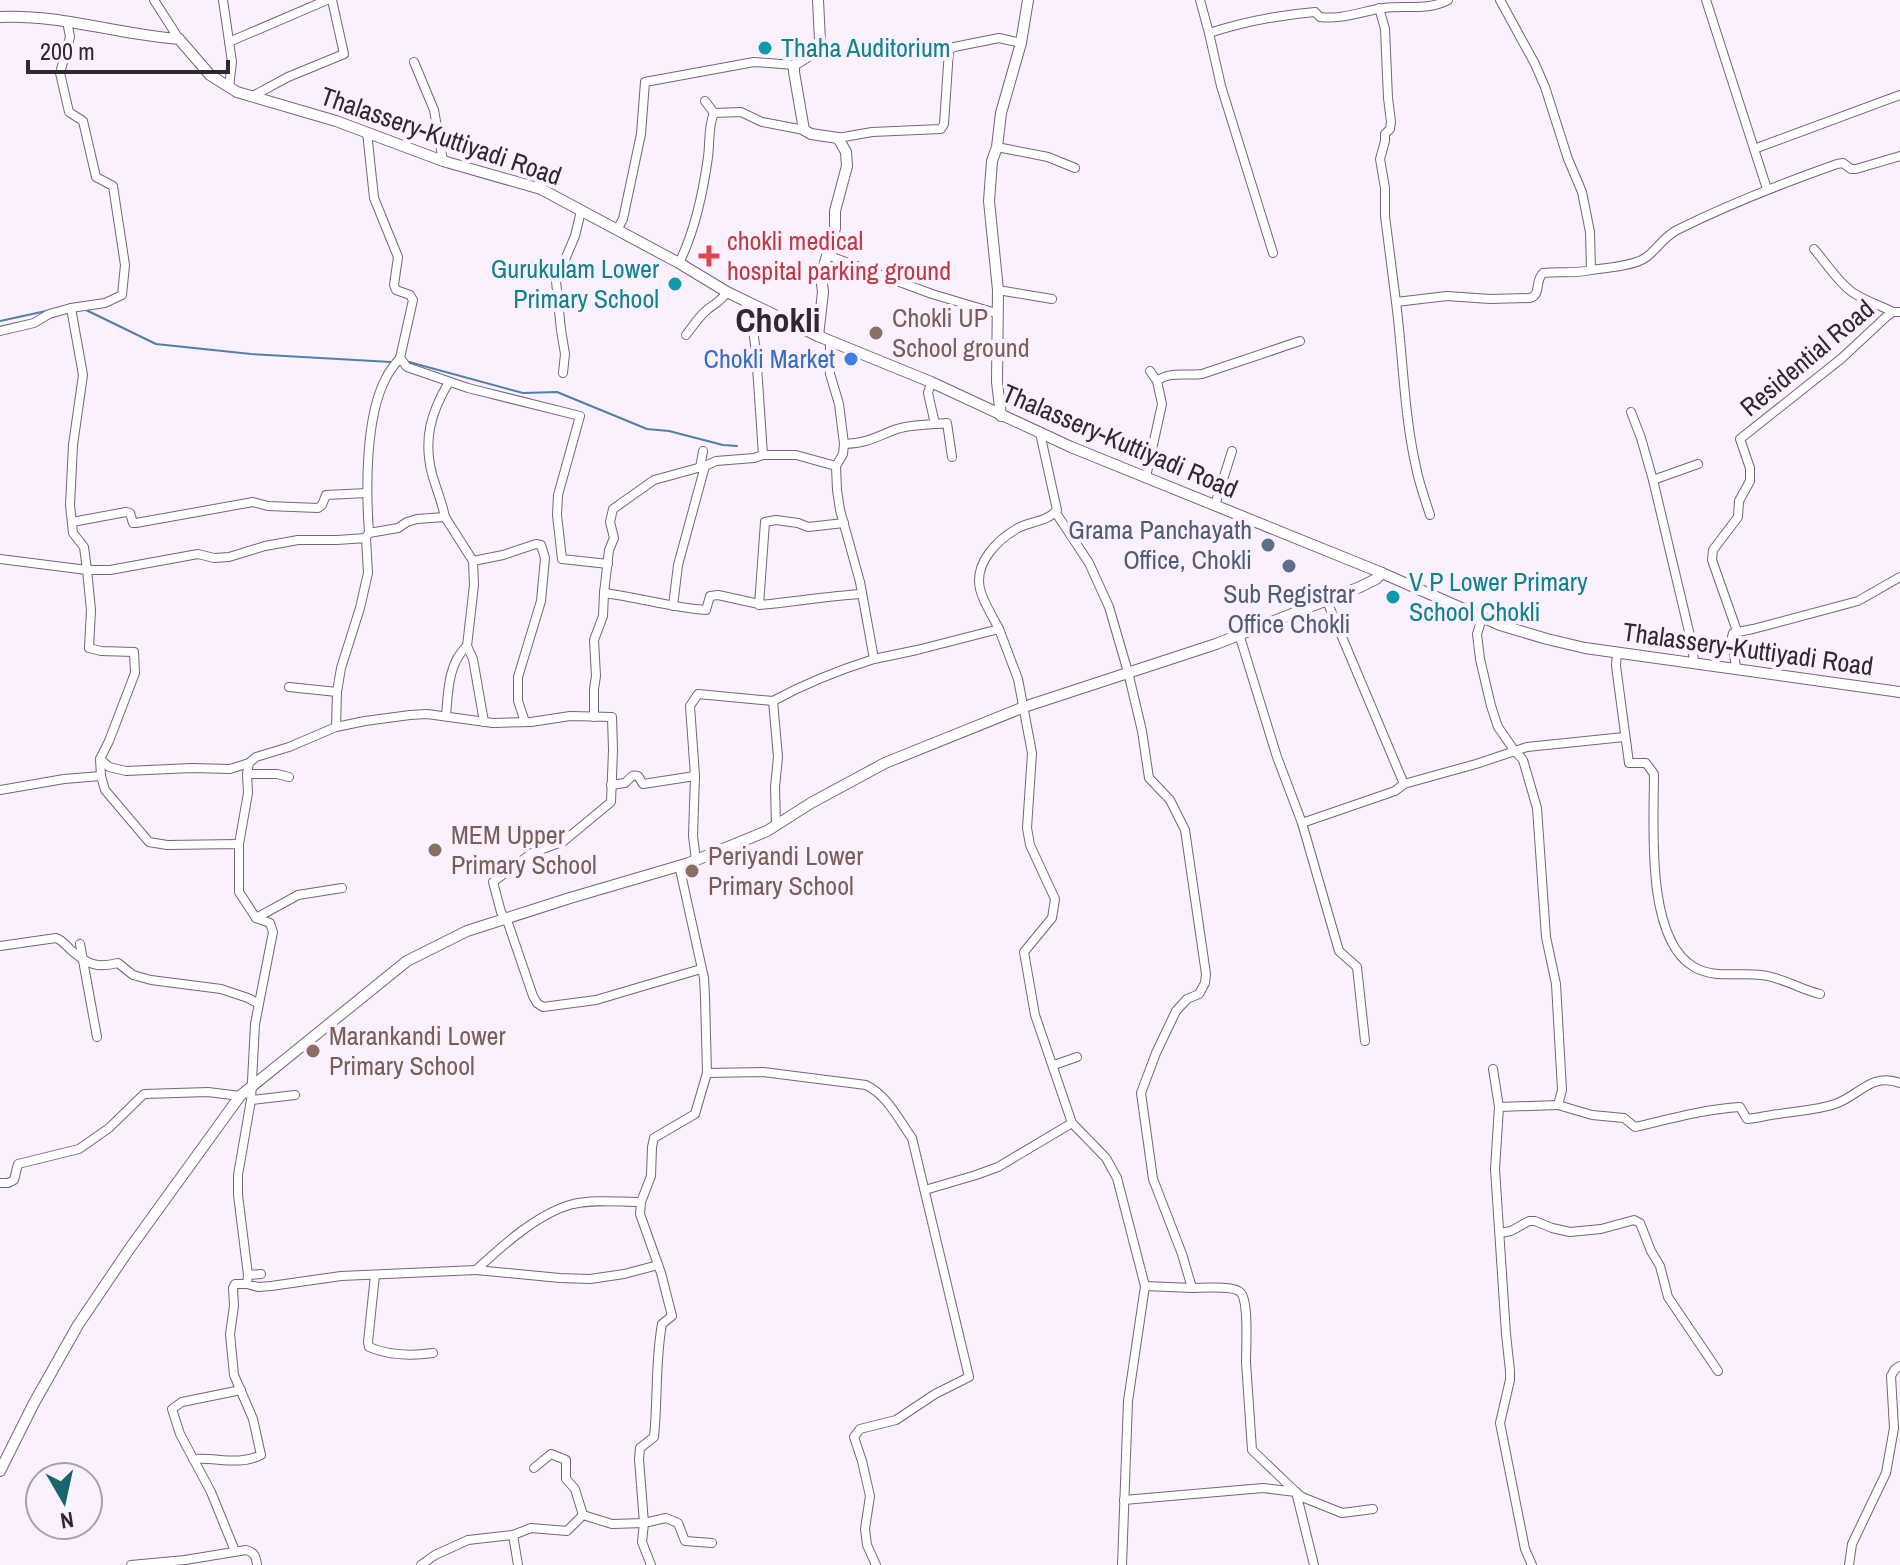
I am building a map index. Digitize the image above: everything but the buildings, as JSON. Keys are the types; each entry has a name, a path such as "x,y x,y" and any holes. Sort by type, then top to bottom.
{"main road":[{"path":"818,0 818,50 794,65 804,130 838,138 846,152 847,166 835,211 835,228 821,276 823,292 818,336"},
{"path":"1001,416 997,382 998,290 989,201 992,161 1001,113 1021,43 1028,0"},
{"path":"0,17 67,21 119,32 179,39"},
{"name":"Thalassery-Kuttiyadi Road","path":"179,39 210,75 237,92 367,132 443,161 541,189 727,292 818,336 931,382 1040,433 1382,573 1482,618 1519,632 1617,653 1900,692"},
{"path":"0,1471 78,1325 130,1248 252,1085 407,961 467,931 696,860 767,831 885,763 1024,707 1216,644 1369,583 1382,573"}],"street":[{"path":"154,0 179,39"},
{"path":"223,0 232,62 229,87"},
{"path":"229,42 330,0 344,54 288,77 251,97"},
{"path":"1200,0 1221,86 1273,253"},
{"path":"1209,33 1237,24 1295,14 1315,12 1320,17 1336,18 1379,8 1439,5 1448,0"},
{"path":"1500,0 1545,87 1582,192 1590,232 1591,270"},
{"path":"1706,0 1767,189"},
{"path":"1379,8 1385,29 1391,122 1380,159 1385,188 1385,216 1415,465 1430,515"},
{"path":"0,331 34,323 49,314 105,303 122,295 125,265 113,186 96,177 83,121 69,112 60,73 70,37 67,21"},
{"path":"838,138 872,132 941,129 944,124 949,50 999,38 1021,43"},
{"path":"414,62 434,110 443,161"},
{"path":"617,230 623,219 641,134 645,82 754,62 794,65"},
{"path":"1754,149 1900,95"},
{"path":"705,101 714,113"},
{"path":"714,113 741,112 762,122 804,130"},
{"path":"679,263 687,248 698,207 710,147 710,121 714,113"},
{"path":"336,727 341,668 368,573 367,475 378,399 386,378 400,358 413,300 410,295 396,290 394,285 398,257 374,198 367,132"},
{"path":"997,147 1048,157 1075,168"},
{"path":"1396,302 1447,296 1530,298 1537,293 1537,281 1543,273 1582,273 1637,261 1647,257 1673,232 1767,189 1837,164 1843,163 1856,169 1900,156"},
{"path":"563,373 565,354 556,281 575,236 581,211"},
{"path":"1814,249 1837,279 1852,292 1865,300 1898,311"},
{"path":"827,255 932,294 996,313"},
{"path":"998,290 1052,299"},
{"path":"686,335 727,292"},
{"path":"752,304 743,317 753,330 763,455"},
{"path":"73,308 83,375 73,445 70,505 73,533 84,547 91,610 89,648 134,652 135,673 100,759 105,790 149,842 167,845 239,844"},
{"name":"Residential Road","path":"1737,631 1712,560 1713,550 1738,517 1739,501 1750,481 1750,468 1740,439 1842,358 1880,321 1898,311"},
{"path":"830,341 830,374 839,404 844,444 843,454 836,466 837,490 874,659"},
{"path":"1157,381 1161,377 1202,374 1300,341"},
{"path":"400,358 407,367 449,382 580,416 558,495 562,559"},
{"path":"1146,477 1162,404 1157,381 1150,371"},
{"path":"449,382 436,403 428,437 431,470 445,517 473,561 474,585 467,646 473,659 484,722"},
{"path":"931,382 928,393 935,424"},
{"path":"1631,412 1653,480 1694,662"},
{"path":"844,444 870,441 897,429 947,423 952,457"},
{"path":"1040,433 1058,507 1056,513 1018,528 1001,540 984,559 979,589 999,629 1018,679 1032,753 1027,828 1030,845 1055,899 1052,918 1024,952 1035,1015 1072,1123 1106,1158 1117,1178 1145,1286 1128,1401 1122,1565"},
{"path":"673,606 678,565 702,467 703,451"},
{"path":"1215,505 1232,451"},
{"path":"594,717 594,640 603,616 609,550 614,538 610,522 613,509 654,480 716,461 763,455 796,455 836,466"},
{"path":"1653,480 1698,464"},
{"path":"72,522 126,512 136,523 253,502 268,506 318,508 326,495 367,493"},
{"path":"1056,513 1089,563 1109,607 1142,731 1149,778 1170,800 1185,830 1205,983 1199,994 1187,999 1176,1011 1141,1093 1153,1179 1192,1288"},
{"path":"0,559 110,570 198,554 214,558 229,557 265,546 308,539 337,540 398,528 417,519 445,517"},
{"path":"759,604 765,522 776,520 808,527 844,523"},
{"path":"473,561 541,545 545,558 541,601 518,677 518,701 525,722"},
{"path":"545,558 608,564"},
{"path":"1736,668 1733,633 1858,601 1900,577"},
{"path":"604,593 685,609 706,610 710,596 718,595 759,604 862,594"},
{"path":"1326,599 1404,784"},
{"path":"1482,618 1477,634 1491,706 1498,727 1523,760 1537,808 1546,937 1556,984 1562,1090 1558,1105"},
{"path":"696,860 690,706 698,694 773,701 809,683 874,659 999,629"},
{"path":"1239,634 1277,757 1302,823 1339,951 1357,967 1365,1041"},
{"path":"446,716 448,685 456,659 467,646"},
{"path":"1617,653 1616,666 1629,763 1646,763 1654,774 1653,854 1661,916 1671,944 1694,968 1727,975 1758,974 1779,978 1820,994"},
{"path":"289,687 337,692"},
{"path":"773,701 778,757 776,826"},
{"path":"100,759 109,767 126,771 230,769 336,727 365,721 427,714 484,722 525,722 570,716 612,717 611,802 564,841 532,853 493,882 501,912 508,923 533,996 543,1007 596,1000 701,969"},
{"path":"1302,823 1395,791 1404,784 1514,750 1624,737"},
{"path":"249,763 248,793 239,844 239,892 256,918 270,923 273,932 255,1024 252,1085"},
{"path":"247,774 289,777"},
{"path":"611,785 625,783 634,775 643,784 695,776"},
{"path":"0,790 82,776 101,776"},
{"path":"651,1565 642,1542 644,1523 639,1459 640,1448 654,1437 657,1350 662,1324 672,1316 642,1223 641,1202 651,1176 654,1138 695,1114 707,1073 705,997 679,865"},
{"path":"256,918 298,895 342,888"},
{"path":"0,946 56,938 73,952 102,967 118,963 133,975 221,989 259,1004"},
{"path":"80,944 97,1037"},
{"path":"1054,1065 1077,1057"},
{"path":"1493,1069 1499,1107 1495,1169 1510,1380 1500,1423 1525,1549 1532,1565"},
{"path":"707,1073 763,1072 866,1085 887,1101 912,1138 969,1377 935,1394 896,1420 860,1429 854,1437 870,1496 865,1529 867,1545 876,1565"},
{"path":"1499,1107 1558,1105 1592,1115 1624,1118 1635,1127 1732,1107 1740,1107 1747,1119 1798,1112 1834,1104 1874,1082 1895,1080 1900,1083"},
{"path":"0,1183 14,1180 18,1164 79,1149 109,1128 144,1094 208,1092 245,1098 295,1095"},
{"path":"245,1098 238,1195 247,1279 258,1287 341,1276 476,1270 590,1279 658,1265"},
{"path":"925,1190 998,1167 1072,1123"},
{"path":"476,1270 543,1216 571,1205 607,1201 641,1202"},
{"path":"1500,1233 1529,1221 1570,1232 1601,1229 1634,1220 1640,1223 1660,1266 1668,1297 1718,1371"},
{"path":"193,1459 241,1461 261,1455 253,1419 234,1375 230,1334 235,1284 261,1274"},
{"path":"375,1275 369,1347 411,1356 433,1353"},
{"path":"1145,1286 1235,1289 1241,1293 1245,1303 1252,1450 1302,1497 1342,1513 1373,1509"},
{"path":"1849,1565 1852,1544 1886,1473 1894,1428 1891,1376 1900,1366"},
{"path":"235,1551 211,1492 180,1434 172,1409 182,1402 241,1390"},
{"path":"534,1468 551,1454 566,1460 566,1479 575,1489 583,1515"},
{"path":"1889,1456 1900,1455"},
{"path":"1124,1500 1263,1488 1296,1492"},
{"path":"1296,1492 1314,1565"},
{"path":"583,1515 612,1524 644,1523 666,1518 678,1523 685,1541 712,1543"},
{"path":"421,1565 468,1540 513,1535 531,1528 567,1531 583,1515"},
{"path":"513,1535 518,1565"},
{"path":"131,1565 246,1550 256,1557 257,1565"}],"waterway":[{"path":"86,310 156,344 251,354 391,362"},
{"path":"0,321 46,311"},
{"path":"409,362 523,393 557,392 647,429 737,446"}],"place":[{"name":"Thaha Auditorium","path":"765,48"},
{"name":"chokli medical hospital parking ground","path":"709,256"},
{"name":"Gurukulam Lower Primary School","path":"675,284"},
{"name":"Chokli UP School ground","path":"876,333"},
{"name":"Chokli Market","path":"851,359"},
{"name":"Grama Panchayath Office, Chokli","path":"1268,545"},
{"name":"Sub Registrar Office Chokli","path":"1289,566"},
{"name":"V P Lower Primary School Chokli","path":"1393,597"},
{"name":"MEM Upper Primary School","path":"435,850"},
{"name":"Periyandi Lower Primary School","path":"692,871"},
{"name":"Marankandi Lower Primary School","path":"313,1051"}],"district":[{"name":"Chokli","path":"778,320"}]}
